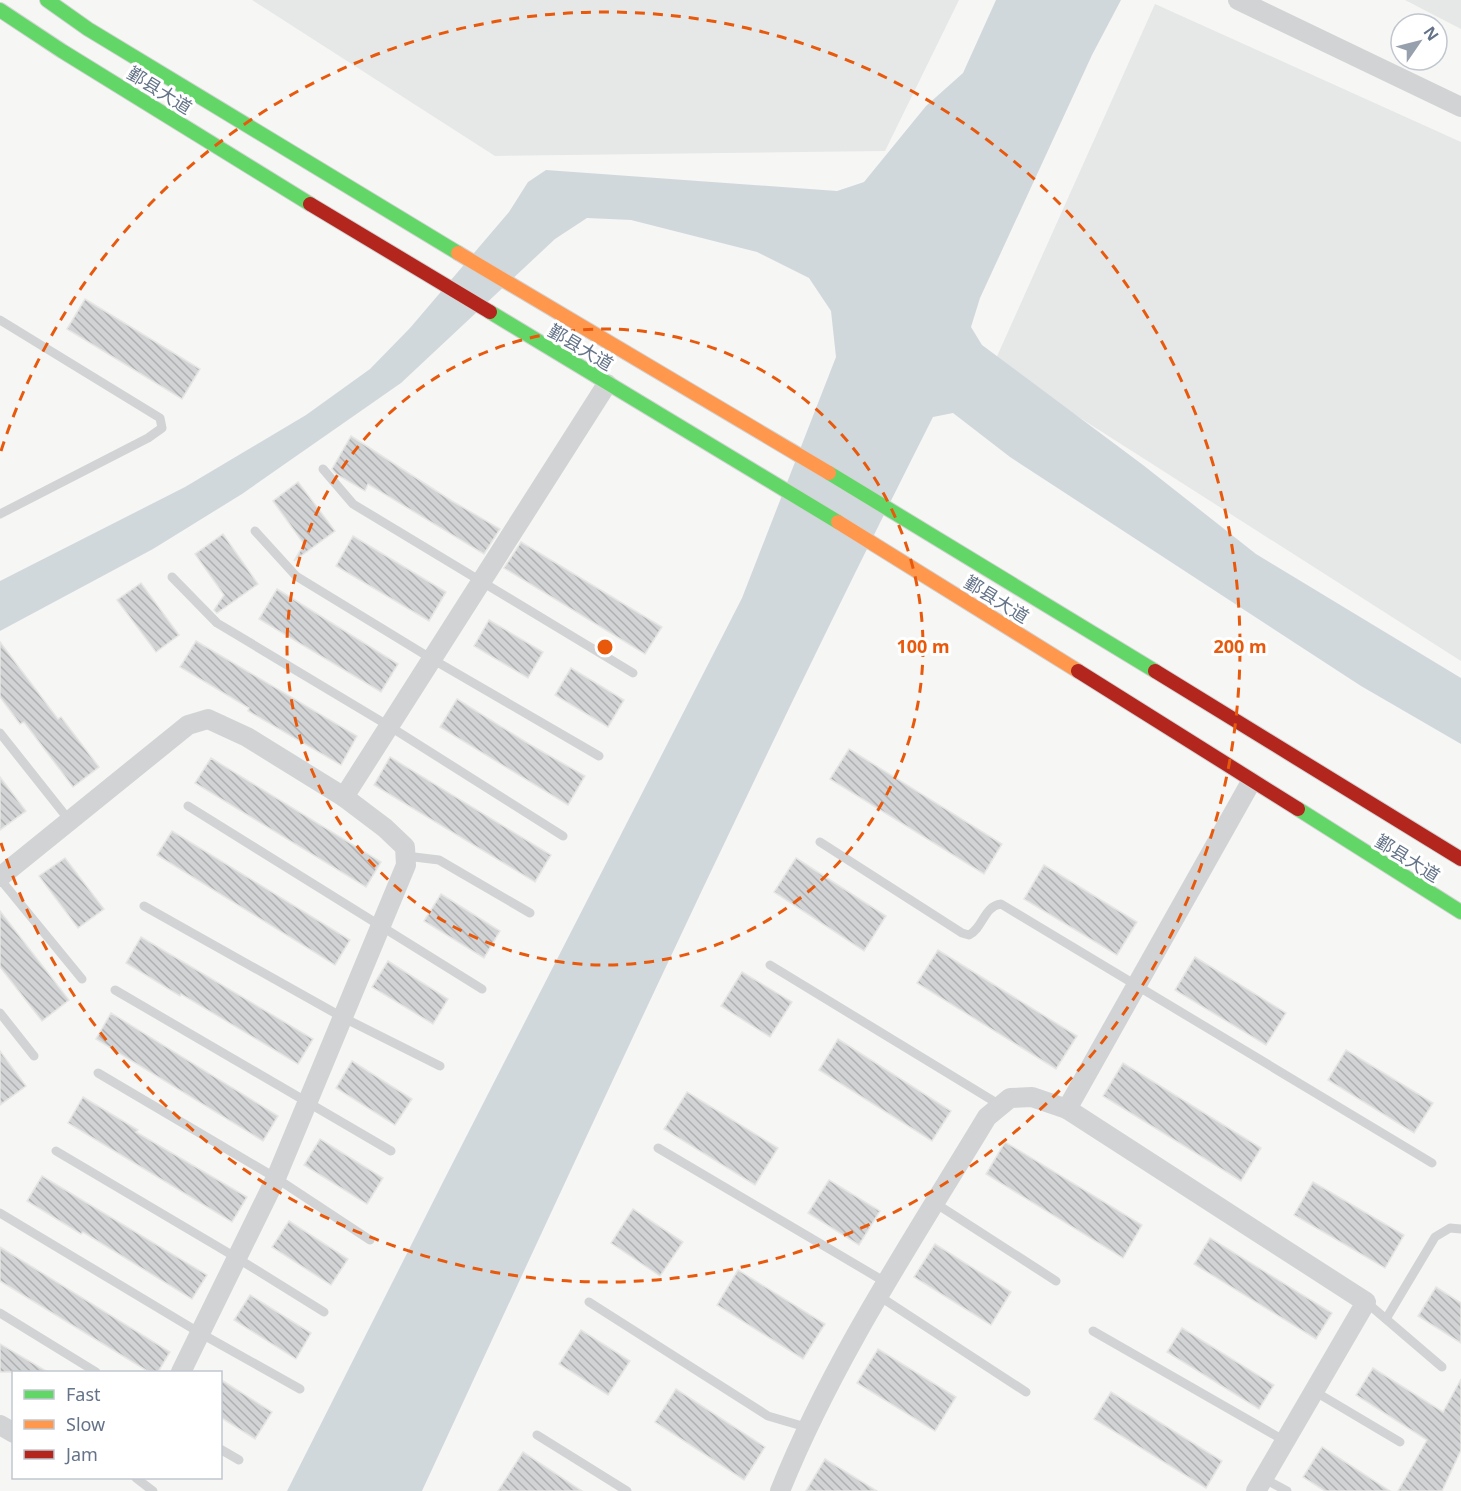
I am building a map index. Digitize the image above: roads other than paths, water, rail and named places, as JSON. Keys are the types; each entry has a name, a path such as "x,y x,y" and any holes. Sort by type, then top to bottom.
{"main road":[{"name":"鄞县大道","path":"47,0 88,29 179,85 923,529 1461,860"},
{"name":"鄞县大道","path":"0,10 72,57 426,274 905,562 1251,782 1461,912"}],"street":[{"path":"1238,0 1461,107"},
{"path":"344,797 607,384"},
{"path":"0,878 188,725 208,719 246,737 344,797 405,847 406,865 276,1178 181,1371"},
{"path":"1067,1109 1251,782"},
{"path":"780,1491 855,1336 987,1117 1010,1098 1032,1097 1067,1109 1366,1302 1259,1484"}],"lane":[{"path":"0,320 160,418 162,428 148,438 0,514"},
{"path":"323,469 353,504 633,673"},
{"path":"255,531 296,576 432,659 599,756"},
{"path":"172,577 217,623 389,726 563,836"},
{"path":"0,733 69,820"},
{"path":"188,806 482,989"},
{"path":"819,842 962,933 969,935 974,933 989,910 994,905 1001,904 1432,1163"},
{"path":"406,856 439,860 530,913"},
{"path":"0,878 82,980"},
{"path":"144,906 342,1017 440,1066"},
{"path":"770,965 999,1105"},
{"path":"115,990 391,1151"},
{"path":"0,1013 34,1056"},
{"path":"98,1073 276,1178 370,1240"},
{"path":"658,1148 883,1289 1026,1392"},
{"path":"56,1151 324,1312"},
{"path":"935,1203 1056,1281"},
{"path":"0,1213 200,1333 300,1389"},
{"path":"1386,1319 1435,1237 1450,1228 1461,1229"},
{"path":"589,1302 768,1416 809,1428"},
{"path":"1366,1302 1442,1367"},
{"path":"0,1313 94,1371"},
{"path":"1093,1331 1285,1441"},
{"path":"1314,1391 1400,1442"},
{"path":"537,1435 627,1491"},
{"path":"222,1450 239,1460"},
{"path":"137,1479 153,1491"},
{"path":"1259,1484 1287,1491"}]}
